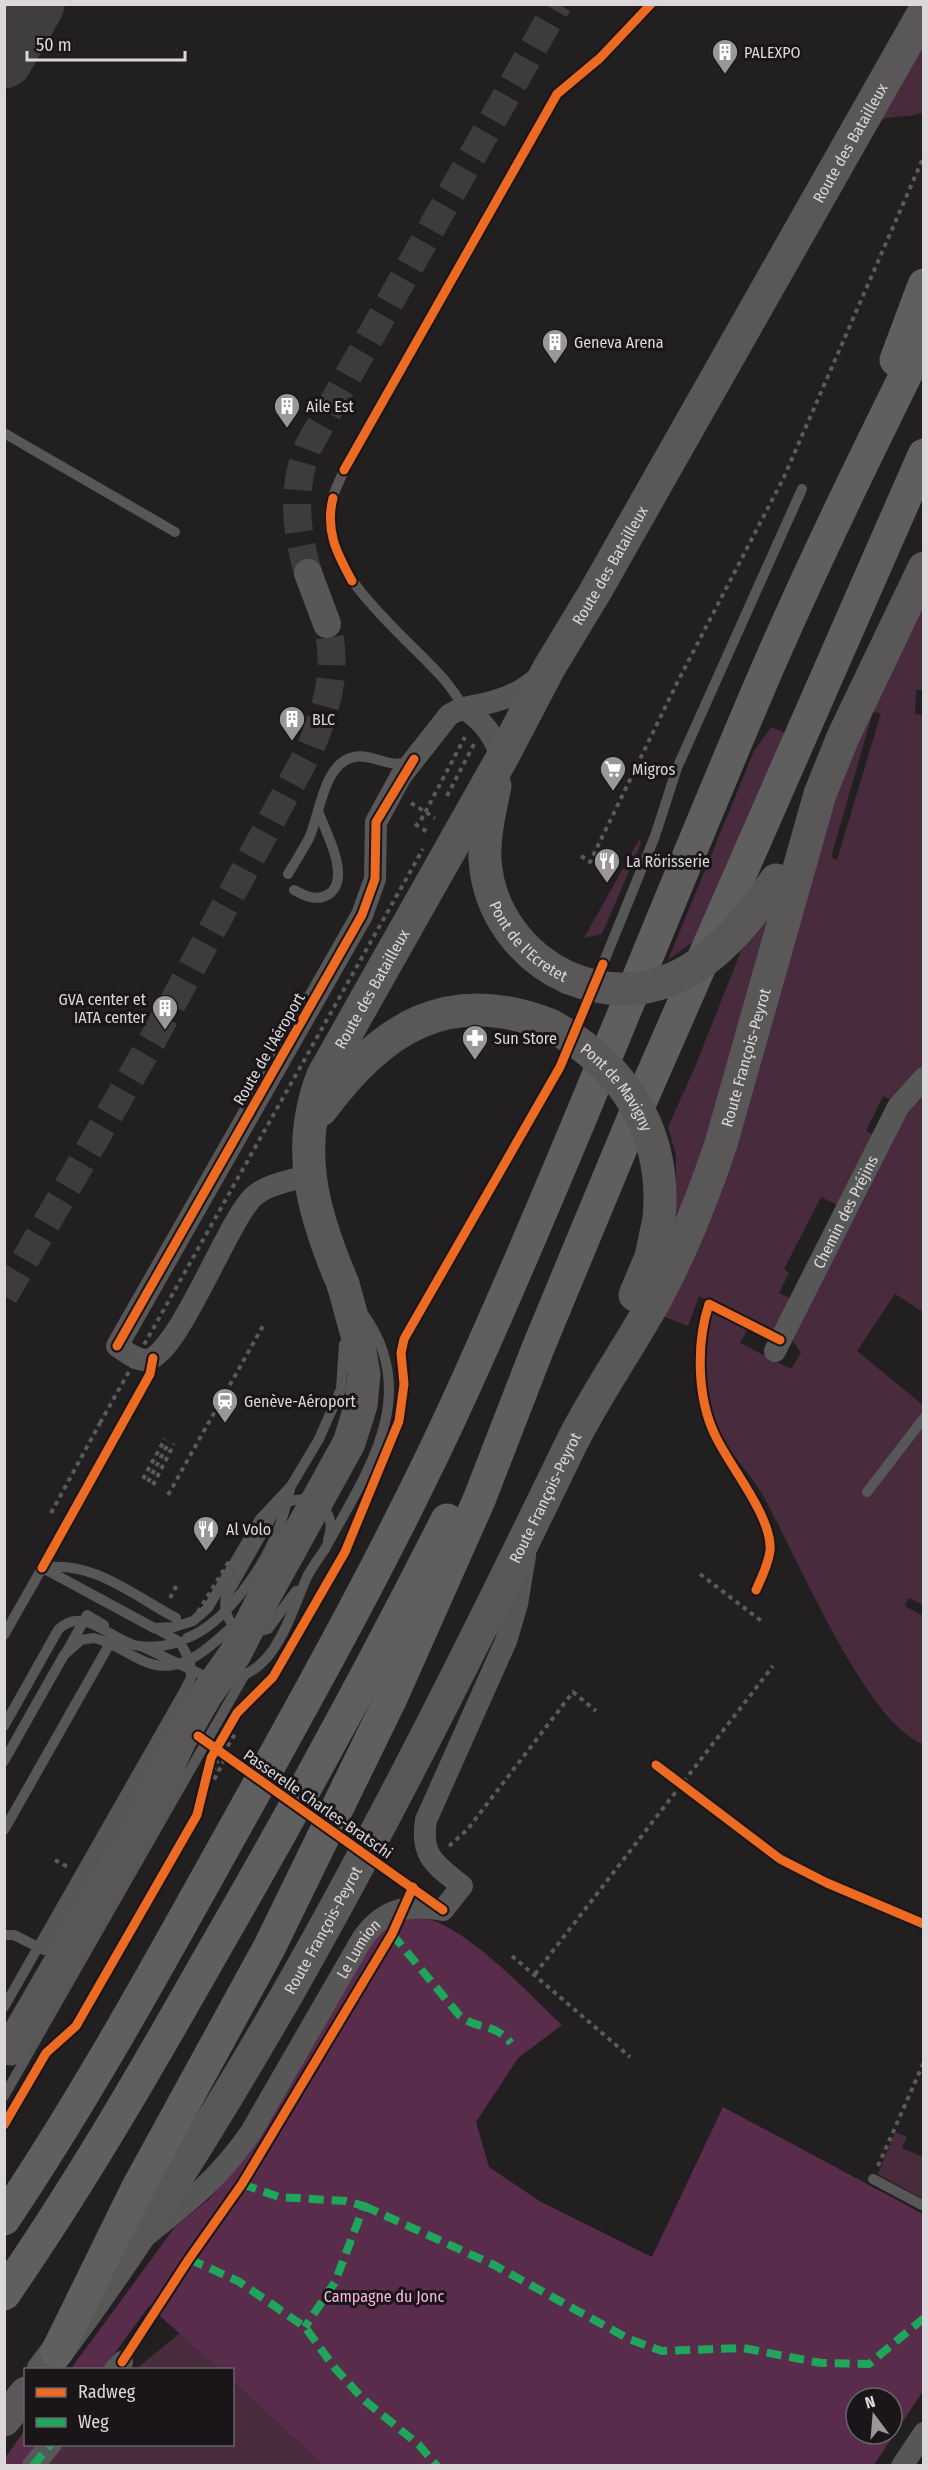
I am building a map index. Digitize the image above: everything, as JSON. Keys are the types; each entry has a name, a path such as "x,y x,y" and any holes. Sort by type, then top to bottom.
{"highway":[{"path":"846,494 924,285"},
{"path":"4,2219 87,2086 309,1695 460,1397 550,1193 764,677 846,494 924,338"},
{"path":"50,2361 137,2189 269,1948 340,1808 479,1500 538,1348 636,1112 924,455"},
{"path":"4,2294 123,2110 236,1913 399,1616 538,1348"}],"main road":[{"name":"Route des Batailleux","path":"4,2059 146,1814 173,1754 198,1709 240,1664 264,1597 337,1468 356,1427 361,1406 363,1361 343,1284 320,1228 309,1175 311,1124 317,1090 328,1063 502,758 549,668 611,565 924,12"},
{"name":"Route François-Peyrot","path":"50,2361 130,2248 208,2128 347,1888 443,1707 590,1405 656,1299 706,1187 733,1105 820,794 843,737 924,568"},
{"name":"Pont de l'Ecretet","path":"502,758 485,844 490,889 503,920 517,940 542,963 569,978 590,986 626,989 656,985 686,973 726,945 741,930 776,880 820,794"},
{"name":"Pont de Mavigny","path":"311,1124 362,1060 396,1033 413,1024 460,1011 492,1010 515,1013 550,1025 570,1036 603,1061 635,1103 645,1122 657,1163 660,1190 659,1219 651,1257 590,1405"},
{"path":"4,2420 24,2395"}],"street":[{"path":"308,573 320,614"},
{"name":"Route de l'Aéroport","path":"153,1358 139,1359 117,1346 362,915 375,879 376,822 414,759 445,718 454,711 511,696 526,689 549,668"},
{"path":"465,708 492,734 502,758"},
{"name":"Chemin des Préjins","path":"777,1345 898,1107 924,1078"},
{"path":"153,1358 165,1348 181,1322 247,1204 269,1188 309,1175"},
{"path":"432,1861 423,1842 426,1820 506,1641 517,1604 529,1531"},
{"name":"Le Lumion","path":"130,2248 202,2191 231,2160 251,2132 349,1961 374,1924 386,1914 404,1907 442,1910 462,1886 432,1861"},
{"path":"902,2466 924,2433"},
{"path":"33,2466 50,2446"}],"lane":[{"path":"465,708 443,678 352,580 331,537 328,516 344,470 557,94 600,58 651,4"},
{"path":"4,433 175,531"},
{"path":"603,964 655,836 677,768 802,489"},
{"path":"288,874 309,838 320,796 346,760 358,756 399,765 414,759"},
{"path":"294,890 314,898 323,897 334,890 339,879 339,867 318,810"},
{"path":"154,1628 201,1616 235,1566 260,1519 291,1486 319,1440 341,1389 345,1354 343,1284"},
{"path":"240,1664 258,1667 283,1633 309,1574 375,1456 384,1430 388,1405 387,1369 382,1348 372,1327 343,1284"},
{"path":"78,1504 150,1374 153,1358"},
{"path":"867,1492 924,1418"},
{"path":"4,1726 58,1630 68,1622 87,1622 134,1645 155,1647 184,1640 202,1630 228,1608 245,1588 278,1531 291,1486"},
{"path":"309,1574 268,1629 246,1633 237,1629 229,1620 224,1606 228,1591 271,1516 280,1506 297,1498 309,1498 318,1504 325,1511 331,1524 325,1546"},
{"path":"4,1635 62,1533"},
{"path":"4,2007 191,1678 190,1661 179,1622 85,1569 58,1565 42,1568"},
{"path":"42,1568 154,1628 184,1640"},
{"path":"4,1761 64,1654 81,1640 101,1640 159,1666 174,1666 190,1661 264,1597"},
{"path":"4,1761 87,1615 209,1679 230,1679 240,1664"},
{"path":"4,2096 240,1664 238,1621"},
{"path":"4,1830 116,1632"},
{"path":"4,1935 14,1935 44,1950 201,1675"},
{"path":"873,2179 924,2206"}],"path":[{"path":"581,856 590,862 677,683 784,477 924,156"},
{"path":"421,820 465,737"},
{"path":"402,797 435,818"},
{"path":"415,824 429,833"},
{"path":"51,1513 423,849"},
{"path":"756,1590 767,1568 770,1548 752,1497 714,1434 706,1410 700,1357 705,1316 709,1304 777,1345"},
{"path":"168,1495 264,1324"},
{"path":"143,1479 170,1442"},
{"path":"148,1482 170,1442"},
{"path":"153,1485 170,1442"},
{"path":"700,1574 764,1623"},
{"path":"535,1974 773,1666"},
{"path":"432,1861 466,1830 573,1692 596,1711"},
{"path":"211,1758 218,1762 209,1777 214,1780 235,1734 230,1725"},
{"path":"203,1788 211,1758 230,1725"},
{"path":"672,1778 692,1792"},
{"path":"512,1956 630,2057"},
{"path":"873,2179 924,2062"}],"shaded area":[{"path":"923,41 923,112 879,121"},
{"path":"923,594 923,690 916,690 915,714 924,715 923,1068 894,1101 883,1096 866,1131 874,1135 839,1206 821,1197 784,1269 789,1273 779,1293 792,1299 775,1329 770,1331 699,1296 688,1326 660,1315 838,779","holes":["873,712 881,713 837,860 831,857"]},
{"path":"771,727 785,733 698,938 668,960 754,751"},
{"path":"639,840 641,843 602,934 584,938"},
{"path":"769,917 720,1104 676,1221 676,1155 668,1127 695,1067 743,946"},
{"path":"923,1088 923,1312 895,1294 857,1351 923,1405 923,1605 909,1598 905,1606 923,1616 923,1744 901,1730 878,1704 855,1671 833,1633 762,1494 717,1430 712,1418 707,1389 706,1341 709,1313 715,1311 748,1329 740,1343 791,1369 801,1353 793,1341 796,1330 866,1196 904,1112"},
{"path":"895,2132 907,2137 902,2148 923,2157 923,2199 878,2174"},
{"path":"180,2333 218,2368 137,2368"},
{"path":"234,2383 323,2465 42,2466 58,2446 234,2446"}],"green space":[{"name":"Campagne du Jonc","path":"417,1916 435,1921 454,1931 494,1961 562,2025 518,2058 476,2122 489,2167 541,2202 652,2257 723,2107 923,2214 923,2391 904,2420 904,2386 844,2386 844,2446 887,2446 874,2465 323,2465 234,2383 234,2368 218,2368 149,2306 104,2368 71,2368 175,2227 209,2199 249,2153 378,1933 393,1923"},
{"path":"24,2431 24,2446 39,2446 22,2465 5,2466 5,2458"}],"taxiway":[{"path":"4,60 36,4"}],"tunnel":[{"path":"308,573 297,510 299,479 308,447 558,4"},
{"path":"4,1296 152,1041 311,747 330,687 332,657 327,624"}],"marked path":[{"path":"392,1934 459,2015 472,2023 498,2032 511,2043"},
{"path":"242,2184 279,2197 346,2201 364,2206 335,2282 305,2327"},
{"path":"364,2206 494,2265 629,2339 662,2351 743,2348 821,2363 869,2364 924,2318"},
{"path":"189,2259 238,2281 305,2327 334,2367 363,2399 419,2445 437,2466"},
{"path":"33,2466 49,2446"}],"cycle path":[{"path":"344,470 557,94 600,58 651,4"},
{"path":"333,498 331,531 341,560 352,581"},
{"path":"117,1346 362,915 375,879 376,822 414,759"},
{"path":"4,2125 46,2053 76,2026 197,1815 211,1758 237,1713 273,1677 345,1552 399,1421 404,1384 401,1353 404,1339 560,1067 603,964"},
{"path":"756,1590 769,1556 769,1538 758,1508 715,1435 709,1420 700,1370 702,1336 709,1304 780,1340"},
{"path":"42,1568 150,1374 153,1358"},
{"name":"Passerelle Charles-Bratschi","path":"198,1736 443,1910"},
{"path":"656,1765 780,1859 827,1883 924,1924"},
{"path":"122,2362 189,2259 242,2184 392,1934 413,1887"}],"place":[{"name":"PALEXPO","path":"725,75"},
{"name":"Geneva Arena","path":"555,365"},
{"name":"Aile Est","path":"287,429"},
{"name":"BLC","path":"292,742"},
{"name":"Migros","path":"613,792"},
{"name":"La Rörisserie","path":"607,884"},
{"name":"GVA center et IATA center","path":"165,1031"},
{"name":"Sun Store","path":"475,1061"},
{"name":"Genève-Aéroport","path":"225,1424"},
{"name":"Al Volo","path":"206,1552"}]}
